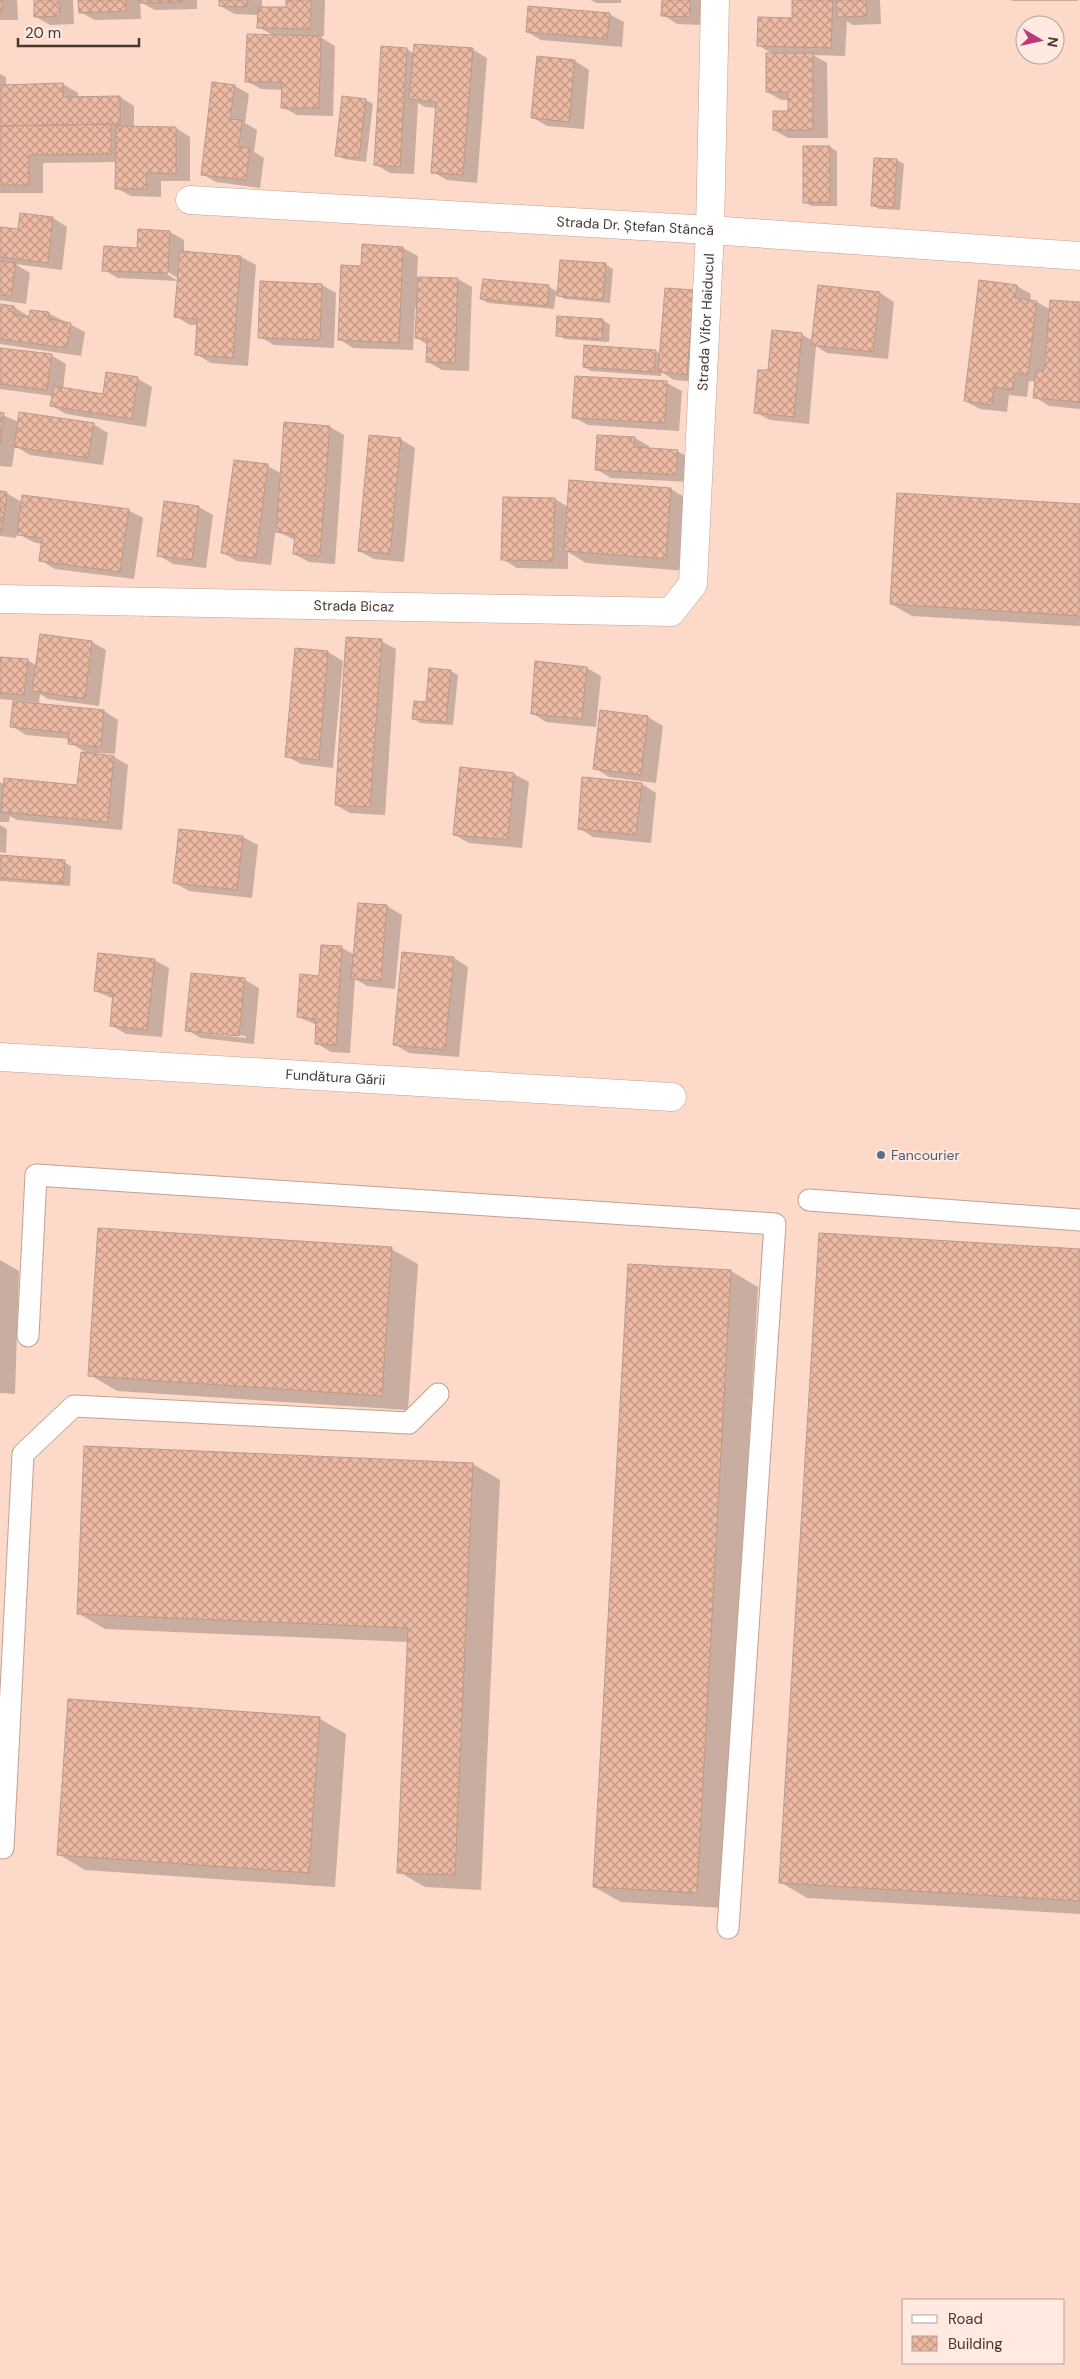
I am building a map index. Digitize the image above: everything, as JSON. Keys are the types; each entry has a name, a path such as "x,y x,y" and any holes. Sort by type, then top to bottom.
{"street":[{"name":"Strada Vifor Haiducul","path":"693,584 710,230 715,0"},
{"name":"Strada Dr. Ștefan Stâncă","path":"190,200 710,230 1080,256"},
{"name":"Strada Bicaz","path":"0,599 671,612 693,584"},
{"name":"Fundătura Gării","path":"0,1057 672,1097"}],"lane":[{"path":"28,1336 36,1175 775,1224 728,1928"},
{"path":"809,1200 1080,1220"},
{"path":"3,1848 23,1454 74,1406 409,1423 438,1394"}],"building":[{"path":"0,0 3,0 3,12 0,12"},
{"path":"34,0 59,0 60,16 34,17"},
{"path":"78,0 126,0 126,11 79,13"},
{"path":"139,0 183,0 183,2 139,3"},
{"path":"219,0 248,0 247,7 219,6"},
{"path":"286,0 311,0 310,29 257,28 258,7 286,7"},
{"path":"662,0 690,0 690,17 661,16"},
{"path":"792,0 833,0 831,48 757,46 758,17 792,18"},
{"path":"836,0 866,0 867,16 837,17"},
{"path":"528,6 610,13 607,39 526,32"},
{"path":"247,34 321,36 319,108 281,108 282,82 245,82"},
{"path":"414,44 473,48 463,175 431,173 436,102 409,99"},
{"path":"381,46 407,48 400,167 374,165"},
{"path":"766,53 813,53 813,130 773,130 773,111 788,111 788,92 766,92"},
{"path":"537,56 575,60 569,122 531,118"},
{"path":"212,82 235,85 230,119 242,120 239,147 250,148 246,180 201,175"},
{"path":"63,83 63,97 120,96 120,124 0,126 0,85"},
{"path":"342,96 366,99 359,158 335,156"},
{"path":"111,124 111,154 29,155 29,185 0,185 0,126"},
{"path":"116,126 176,127 176,174 146,173 147,189 115,189"},
{"path":"803,146 830,146 830,202 803,203"},
{"path":"874,158 897,159 894,207 871,206"},
{"path":"20,213 53,217 48,263 0,257 0,227 18,229"},
{"path":"138,229 170,231 168,273 102,271 104,246 137,248"},
{"path":"362,244 403,247 399,343 338,340 341,265 361,266"},
{"path":"180,251 241,256 233,358 195,355 197,319 174,317"},
{"path":"560,260 606,263 603,300 557,296"},
{"path":"0,261 16,263 11,296 0,295"},
{"path":"418,277 458,278 455,363 426,362 427,339 415,338"},
{"path":"483,279 549,285 548,306 480,299"},
{"path":"979,280 1017,285 1015,298 1037,301 1028,375 1015,373 1013,390 994,387 992,405 964,401"},
{"path":"260,281 322,284 320,340 258,338"},
{"path":"818,285 880,292 873,352 811,345"},
{"path":"665,288 694,290 687,375 658,372"},
{"path":"1050,300 1080,302 1080,402 1033,398 1036,370 1044,371"},
{"path":"0,304 14,306 14,315 29,317 30,310 49,312 48,319 71,323 67,348 0,339"},
{"path":"557,316 603,319 602,339 556,336"},
{"path":"772,330 802,333 794,417 754,413 758,370 768,370"},
{"path":"584,345 656,350 654,372 583,367"},
{"path":"0,348 52,354 47,390 0,384"},
{"path":"106,372 138,377 132,419 50,406 54,386 103,394"},
{"path":"575,376 667,381 665,423 572,418"},
{"path":"0,412 4,413 0,444"},
{"path":"19,412 94,423 88,458 14,447"},
{"path":"284,422 330,426 320,556 293,554 295,534 276,532"},
{"path":"369,435 401,438 390,554 358,551"},
{"path":"597,435 635,437 634,447 678,450 676,475 595,470"},
{"path":"234,460 268,464 256,558 221,553"},
{"path":"569,480 671,488 666,559 564,551"},
{"path":"0,491 7,492 2,531 0,531"},
{"path":"897,493 1080,504 1080,616 890,604"},
{"path":"22,495 129,509 120,572 39,561 42,538 17,535"},
{"path":"503,497 555,498 553,561 501,560"},
{"path":"164,501 199,506 192,560 157,556"},
{"path":"40,634 92,641 85,699 32,691"},
{"path":"346,637 382,639 370,807 335,805"},
{"path":"295,648 328,651 319,760 285,757"},
{"path":"0,657 28,659 24,695 0,693"},
{"path":"535,661 587,667 582,719 531,714"},
{"path":"429,668 451,670 446,722 412,719 414,701 426,702"},
{"path":"13,701 104,710 101,747 68,744 69,733 10,727"},
{"path":"600,710 648,716 641,775 593,769"},
{"path":"81,752 114,756 108,822 1,812 4,778 77,785"},
{"path":"460,767 514,773 508,840 453,835"},
{"path":"582,777 642,783 636,835 578,829"},
{"path":"179,829 243,836 237,890 173,883"},
{"path":"0,855 65,860 63,883 0,878"},
{"path":"358,903 387,905 381,981 351,979"},
{"path":"321,945 342,946 336,1045 315,1044 316,1019 297,1017 300,974 319,976"},
{"path":"402,952 454,957 445,1050 393,1045"},
{"path":"98,953 155,959 147,1030 110,1026 113,993 94,991"},
{"path":"191,973 245,978 239,1036 185,1031"},
{"path":"98,1228 392,1247 382,1396 88,1376"},
{"path":"819,1233 1080,1249 1080,1901 779,1883"},
{"path":"628,1264 731,1270 697,1893 593,1887"},
{"path":"84,1446 473,1463 455,1875 397,1873 408,1628 77,1614"},
{"path":"68,1699 320,1717 309,1873 57,1855"}],"place":[{"name":"Fancourier","path":"881,1155"}]}
